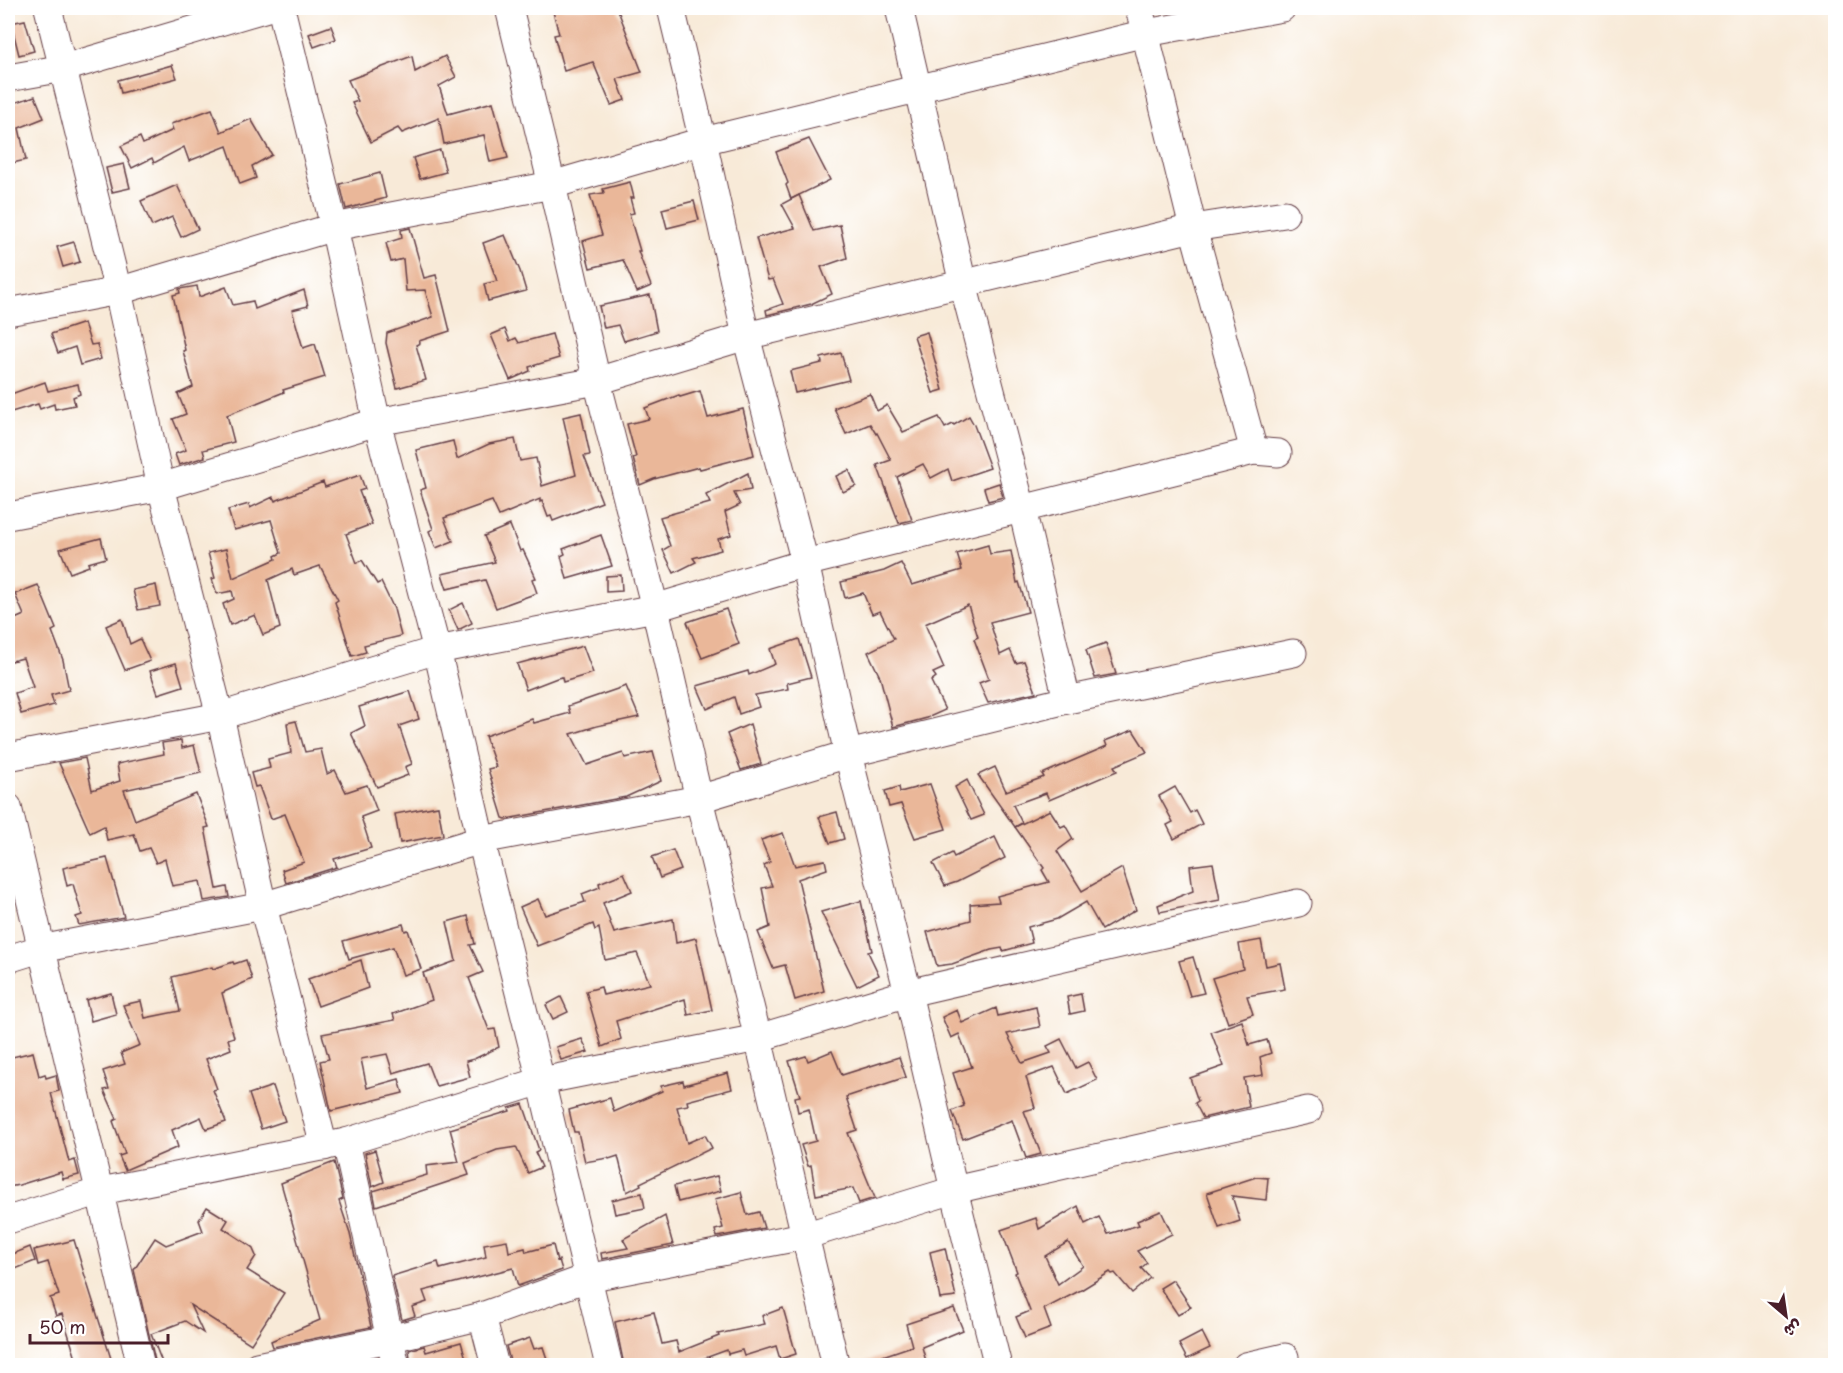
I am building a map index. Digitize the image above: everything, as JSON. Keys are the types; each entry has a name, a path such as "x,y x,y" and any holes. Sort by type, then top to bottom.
{"street":[{"path":"48,8 118,291 161,487 220,716 263,906 335,1145 396,1365"},
{"path":"8,78 64,68 267,8"},
{"path":"281,8 334,226 378,422 437,650 609,1365"},
{"path":"509,8 597,381 655,608 836,1365"},
{"path":"671,8 746,336 805,563 849,754 998,1365"},
{"path":"899,8 963,284 1022,509 1067,700"},
{"path":"8,312 118,291 334,226 552,185 703,141 919,88 1143,20 1278,8"},
{"path":"8,757 220,716 437,650 655,608 805,563 1266,452 1193,228 1143,20"},
{"path":"8,516 161,487 378,422 597,381 746,336 1193,228 1284,214"},
{"path":"8,959 40,949 263,906 481,840 699,799 849,754 1067,700 1293,653"},
{"path":"8,807 141,1365"},
{"path":"8,1220 100,1191 335,1145 541,1081 758,1038 908,993 1298,903"},
{"path":"257,1365 389,1339 482,1316 587,1278 804,1236 954,1190 1308,1110"},
{"path":"482,1316 495,1365"},
{"path":"1245,1365 1285,1357"}],"building":[{"path":"552,8 617,8 642,72 617,79 625,100 611,105 593,62 564,71 554,35 559,34"},
{"path":"25,20 34,51 19,55 11,23"},
{"path":"331,26 336,39 314,47 309,34"},
{"path":"412,56 415,72 445,56 456,77 439,86 448,114 493,102 508,158 490,162 484,135 444,144 439,118 402,133 398,128 371,142 352,103 358,101 348,80"},
{"path":"172,65 177,78 121,93 118,80"},
{"path":"35,96 44,118 19,128 26,160 8,164 8,105"},
{"path":"212,109 221,132 251,119 272,155 252,166 256,178 240,184 227,146 189,161 184,147 154,163 152,158 132,168 121,146 140,137 143,144 173,130 171,124"},
{"path":"809,139 830,180 791,199 786,185 788,183 776,152"},
{"path":"440,150 446,172 420,179 413,158"},
{"path":"124,164 130,188 112,192 106,168"},
{"path":"380,173 386,198 346,209 340,184"},
{"path":"630,182 634,198 630,198 634,213 629,214 640,251 638,251 651,286 637,292 623,260 590,268 583,241 602,235 590,195 604,193 603,189"},
{"path":"177,185 198,229 181,237 172,217 152,226 141,201"},
{"path":"799,195 814,231 840,225 847,258 821,267 832,294 811,304 767,315 766,310 783,304 773,279 768,280 756,238 795,228 782,204"},
{"path":"694,201 699,220 667,228 662,209"},
{"path":"410,228 424,278 436,275 450,331 419,341 420,343 416,345 426,380 397,388 386,343 387,333 433,317 425,290 406,291 403,259 391,262 386,243 402,238 401,230"},
{"path":"505,235 526,291 488,301 484,284 497,281 483,243"},
{"path":"74,242 80,262 63,267 57,247"},
{"path":"197,286 199,297 226,287 233,305 253,301 255,309 304,290 308,306 292,310 303,348 315,344 325,377 283,390 284,392 227,415 234,442 203,450 205,457 179,465 175,454 186,450 173,419 186,414 178,394 193,387 183,351 185,350 173,295 180,293 179,289"},
{"path":"650,295 657,331 624,341 618,325 604,328 599,306"},
{"path":"84,323 91,345 97,344 101,359 80,365 75,347 58,353 51,334"},
{"path":"505,329 510,341 516,338 519,343 552,334 559,358 529,367 530,371 510,380 491,335"},
{"path":"927,332 943,390 933,393 914,336"},
{"path":"841,353 849,380 795,393 790,371 822,363 821,358"},
{"path":"45,382 48,391 78,384 80,394 73,397 75,405 55,409 54,404 40,409 38,404 8,413 8,395"},
{"path":"700,391 708,418 743,409 754,455 700,469 699,467 640,485 633,458 636,457 627,424 649,419 645,408 679,395 680,397"},
{"path":"870,394 877,411 887,405 903,432 939,417 945,428 969,416 990,468 952,481 948,469 931,478 923,464 897,477 912,520 899,523 877,465 891,460 877,433 870,424 846,434 834,408"},
{"path":"581,413 590,455 584,456 602,502 553,521 551,516 548,517 540,499 499,516 492,501 444,518 453,541 436,548 429,531 433,529 420,490 426,488 416,450 453,441 457,459 489,444 515,439 520,461 536,458 542,486 576,475 563,417"},
{"path":"849,470 856,486 843,492 836,476"},
{"path":"748,473 751,490 734,493 740,505 725,512 731,535 718,539 721,550 693,558 696,562 674,573 663,550 670,546 660,517 710,503 706,495"},
{"path":"360,475 365,489 359,491 372,524 346,534 357,563 362,560 377,584 381,582 394,609 401,636 364,645 366,652 352,656 335,602 338,600 320,566 294,575 292,569 268,580 280,628 263,635 255,615 230,625 223,604 234,599 232,591 217,594 208,553 226,549 233,578 276,559 275,556 281,553 271,520 234,530 228,510 249,504 250,508 273,497 275,501 323,482 325,487"},
{"path":"999,483 1003,497 988,501 984,488"},
{"path":"510,525 520,551 523,550 536,578 532,579 537,593 496,608 485,580 447,589 442,574 495,562 484,536"},
{"path":"601,535 612,566 567,579 561,556 565,554 563,549"},
{"path":"101,538 106,558 88,563 89,566 70,573 60,549"},
{"path":"988,545 990,554 1011,551 1017,583 1019,582 1028,612 990,622 1000,655 1010,650 1016,663 1024,661 1036,692 988,703 979,683 989,679 974,639 978,637 968,605 925,624 944,668 933,673 936,677 931,681 945,710 927,718 893,727 880,677 868,652 894,639 880,611 872,614 863,593 845,598 841,582 884,571 901,563 912,585 962,570 957,554"},
{"path":"621,575 622,591 606,592 606,576"},
{"path":"38,585 56,629 52,631 63,660 69,690 51,695 54,705 21,714 15,693 33,687 23,658 8,662 8,642 14,641 8,622 24,615 15,594"},
{"path":"156,585 160,606 138,610 133,590"},
{"path":"463,603 472,623 458,630 449,610"},
{"path":"726,609 739,644 702,658 687,622"},
{"path":"122,619 130,644 140,639 150,661 125,670 106,626"},
{"path":"799,639 811,677 787,683 788,689 755,695 759,707 739,714 734,697 707,709 697,686 748,671 749,675 775,664 770,649"},
{"path":"1106,643 1116,674 1095,678 1086,650"},
{"path":"583,646 593,673 563,682 562,677 557,678 526,690 517,664"},
{"path":"176,663 183,686 158,694 150,671"},
{"path":"626,686 639,717 571,734 587,765 623,753 625,758 653,752 661,781 626,797 503,818 488,769 496,767 485,736 532,719 534,723 570,713 568,706"},
{"path":"410,691 419,719 399,726 412,764 405,767 408,775 377,787 351,733 365,726 359,707"},
{"path":"296,721 305,752 321,749 327,774 335,770 346,792 367,785 377,811 361,817 371,848 334,859 337,867 286,883 282,870 304,862 285,814 271,819 259,786 255,787 251,773 270,768 268,759 291,753 287,723"},
{"path":"750,724 761,764 741,770 727,734"},
{"path":"1133,730 1147,752 1114,766 1117,771 1049,800 1046,793 1013,805 1022,823 1015,827 978,775 995,767 1006,791 1044,777 1042,774 1107,746 1105,741"},
{"path":"181,740 182,748 194,745 201,773 124,790 135,820 196,794 209,827 205,828 217,889 227,887 229,897 204,901 200,881 172,886 165,859 156,863 149,848 140,851 134,834 107,840 104,826 90,833 59,763 85,758 92,790 120,781 117,764 164,754 162,743"},
{"path":"967,780 984,815 971,820 955,787"},
{"path":"930,784 946,829 915,838 901,804 889,807 885,791 899,787 900,792"},
{"path":"1175,787 1190,813 1195,810 1202,824 1174,839 1167,825 1173,822 1159,796"},
{"path":"438,806 443,835 400,843 395,814"},
{"path":"1050,810 1061,827 1065,825 1073,839 1057,851 1082,891 1122,868 1136,910 1102,930 1086,902 1057,919 1028,927 1032,943 1003,951 1002,948 991,950 952,964 937,966 927,932 971,920 970,904 999,902 997,896 1049,882 1042,870 1044,868 1015,827"},
{"path":"837,812 844,839 830,843 819,817"},
{"path":"783,833 795,866 825,860 827,869 798,879 824,991 795,1000 785,965 773,968 758,932 770,927 762,888 772,886 764,865 770,862 761,840"},
{"path":"995,837 1005,858 945,886 933,863 952,853 954,857"},
{"path":"673,850 681,870 660,878 652,857"},
{"path":"107,858 124,917 79,925 76,917 82,915 73,884 67,886 63,868"},
{"path":"1213,863 1220,900 1160,912 1158,905 1193,891 1190,866"},
{"path":"624,873 632,891 603,903 614,933 673,919 676,943 696,938 712,1010 688,1015 685,999 616,1021 621,1039 602,1047 586,991 601,987 603,995 650,984 637,953 605,960 599,928 595,930 593,924 537,946 520,907 538,899 545,915 585,902 582,894 600,887 599,883"},
{"path":"861,901 872,951 868,952 879,975 857,986 821,912"},
{"path":"468,916 475,944 470,945 483,972 469,978 489,1030 495,1029 499,1047 466,1061 470,1077 436,1086 427,1063 393,1073 387,1054 361,1059 367,1088 399,1079 403,1093 331,1111 320,1061 329,1059 322,1034 395,1020 393,1014 432,1000 423,973 456,961 447,922"},
{"path":"403,924 405,931 408,930 421,969 403,975 393,947 349,959 343,941"},
{"path":"1261,940 1266,966 1280,963 1285,989 1247,996 1253,1014 1228,1023 1212,978 1243,969 1239,944"},
{"path":"1193,957 1204,993 1190,996 1179,961"},
{"path":"246,960 252,979 222,993 234,1037 228,1039 231,1049 206,1059 217,1089 213,1090 226,1122 206,1129 201,1117 172,1130 178,1147 125,1170 119,1156 125,1154 113,1121 117,1119 104,1090 109,1089 103,1071 125,1064 121,1053 140,1045 123,1005 141,1001 145,1018 180,1011 172,977"},
{"path":"361,960 368,988 318,1006 308,979"},
{"path":"111,993 116,1014 91,1021 86,1000"},
{"path":"1081,994 1084,1011 1070,1014 1067,997"},
{"path":"561,997 568,1012 553,1019 546,1005"},
{"path":"1036,1007 1040,1027 1007,1034 1022,1063 1051,1053 1047,1046 1061,1039 1076,1068 1088,1062 1097,1080 1067,1094 1054,1067 1026,1077 1035,1108 1024,1111 1041,1154 1026,1158 1012,1120 963,1139 952,1111 964,1106 953,1073 972,1067 959,1034 951,1038 942,1017 957,1010 962,1023 996,1008 998,1016"},
{"path":"1242,1021 1249,1045 1267,1040 1271,1053 1260,1057 1263,1075 1244,1078 1249,1107 1203,1118 1195,1103 1198,1101 1190,1078 1224,1066 1211,1032"},
{"path":"582,1039 588,1052 561,1060 556,1047"},
{"path":"832,1051 842,1075 899,1057 906,1077 846,1097 857,1130 848,1133 875,1198 859,1203 853,1188 816,1195 811,1165 808,1166 801,1145 816,1141 809,1109 798,1112 795,1097 800,1096 789,1061 806,1056 808,1061"},
{"path":"33,1052 39,1076 45,1074 46,1078 56,1075 59,1091 51,1093 69,1162 75,1160 79,1175 63,1179 61,1172 8,1187 8,1058"},
{"path":"728,1073 732,1089 687,1101 688,1105 677,1107 687,1143 705,1135 712,1148 640,1183 641,1185 627,1192 618,1156 585,1162 578,1132 574,1132 569,1110 610,1098 614,1112 662,1091 661,1086 683,1081 684,1085"},
{"path":"273,1086 285,1121 261,1129 249,1094"},
{"path":"523,1104 539,1150 535,1152 542,1167 528,1173 516,1147 497,1150 465,1163 469,1175 376,1206 373,1191 427,1175 426,1166 459,1162 450,1129 510,1111 509,1108"},
{"path":"375,1150 384,1182 372,1187 365,1153"},
{"path":"334,1162 343,1199 339,1201 350,1234 371,1327 273,1347 271,1341 320,1320 281,1183"},
{"path":"717,1176 721,1191 678,1202 674,1186"},
{"path":"1256,1177 1268,1178 1266,1200 1232,1196 1240,1221 1219,1228 1207,1193"},
{"path":"741,1192 747,1215 759,1212 764,1228 717,1237 715,1230 723,1228 715,1199"},
{"path":"642,1193 645,1208 615,1214 612,1200"},
{"path":"1078,1206 1085,1224 1099,1217 1108,1234 1139,1225 1137,1221 1161,1211 1172,1234 1137,1251 1147,1263 1141,1268 1150,1278 1132,1293 1115,1273 1110,1272 1044,1309 1051,1328 1025,1338 1016,1317 1030,1311 1001,1230 1036,1218 1039,1229","holes":["1068,1242 1083,1266 1058,1284 1045,1256"]},
{"path":"207,1207 228,1220 223,1228 252,1247 256,1256 247,1270 284,1293 251,1344 190,1305 203,1333 185,1321 151,1334 163,1365 156,1365 134,1270 155,1238 166,1245 203,1231 199,1220"},
{"path":"665,1216 673,1245 602,1259 601,1253 628,1248 623,1239"},
{"path":"74,1240 113,1365 78,1365 62,1314 56,1316 50,1298 59,1295 48,1262 38,1265 34,1250"},
{"path":"507,1240 509,1252 525,1248 526,1252 553,1245 562,1270 518,1286 513,1268 423,1291 427,1302 412,1307 415,1316 402,1320 392,1276 438,1262 440,1269 486,1257 484,1244"},
{"path":"30,1247 35,1261 8,1272 8,1256"},
{"path":"945,1248 956,1297 940,1299 930,1252"},
{"path":"1173,1280 1191,1307 1178,1315 1160,1288"},
{"path":"783,1308 796,1354 780,1359 776,1346 744,1356 742,1350 728,1354 727,1350 686,1365 624,1365 615,1322 654,1312 662,1344 676,1341 679,1352 719,1336 718,1334 765,1324 762,1316"},
{"path":"954,1308 963,1330 922,1347 927,1365 862,1365 862,1363 912,1346 906,1324"},
{"path":"1202,1332 1210,1348 1187,1359 1179,1344"},
{"path":"530,1338 534,1349 543,1347 549,1365 511,1365 506,1346"},
{"path":"461,1342 468,1365 411,1365 409,1350 424,1346 426,1352"}]}
